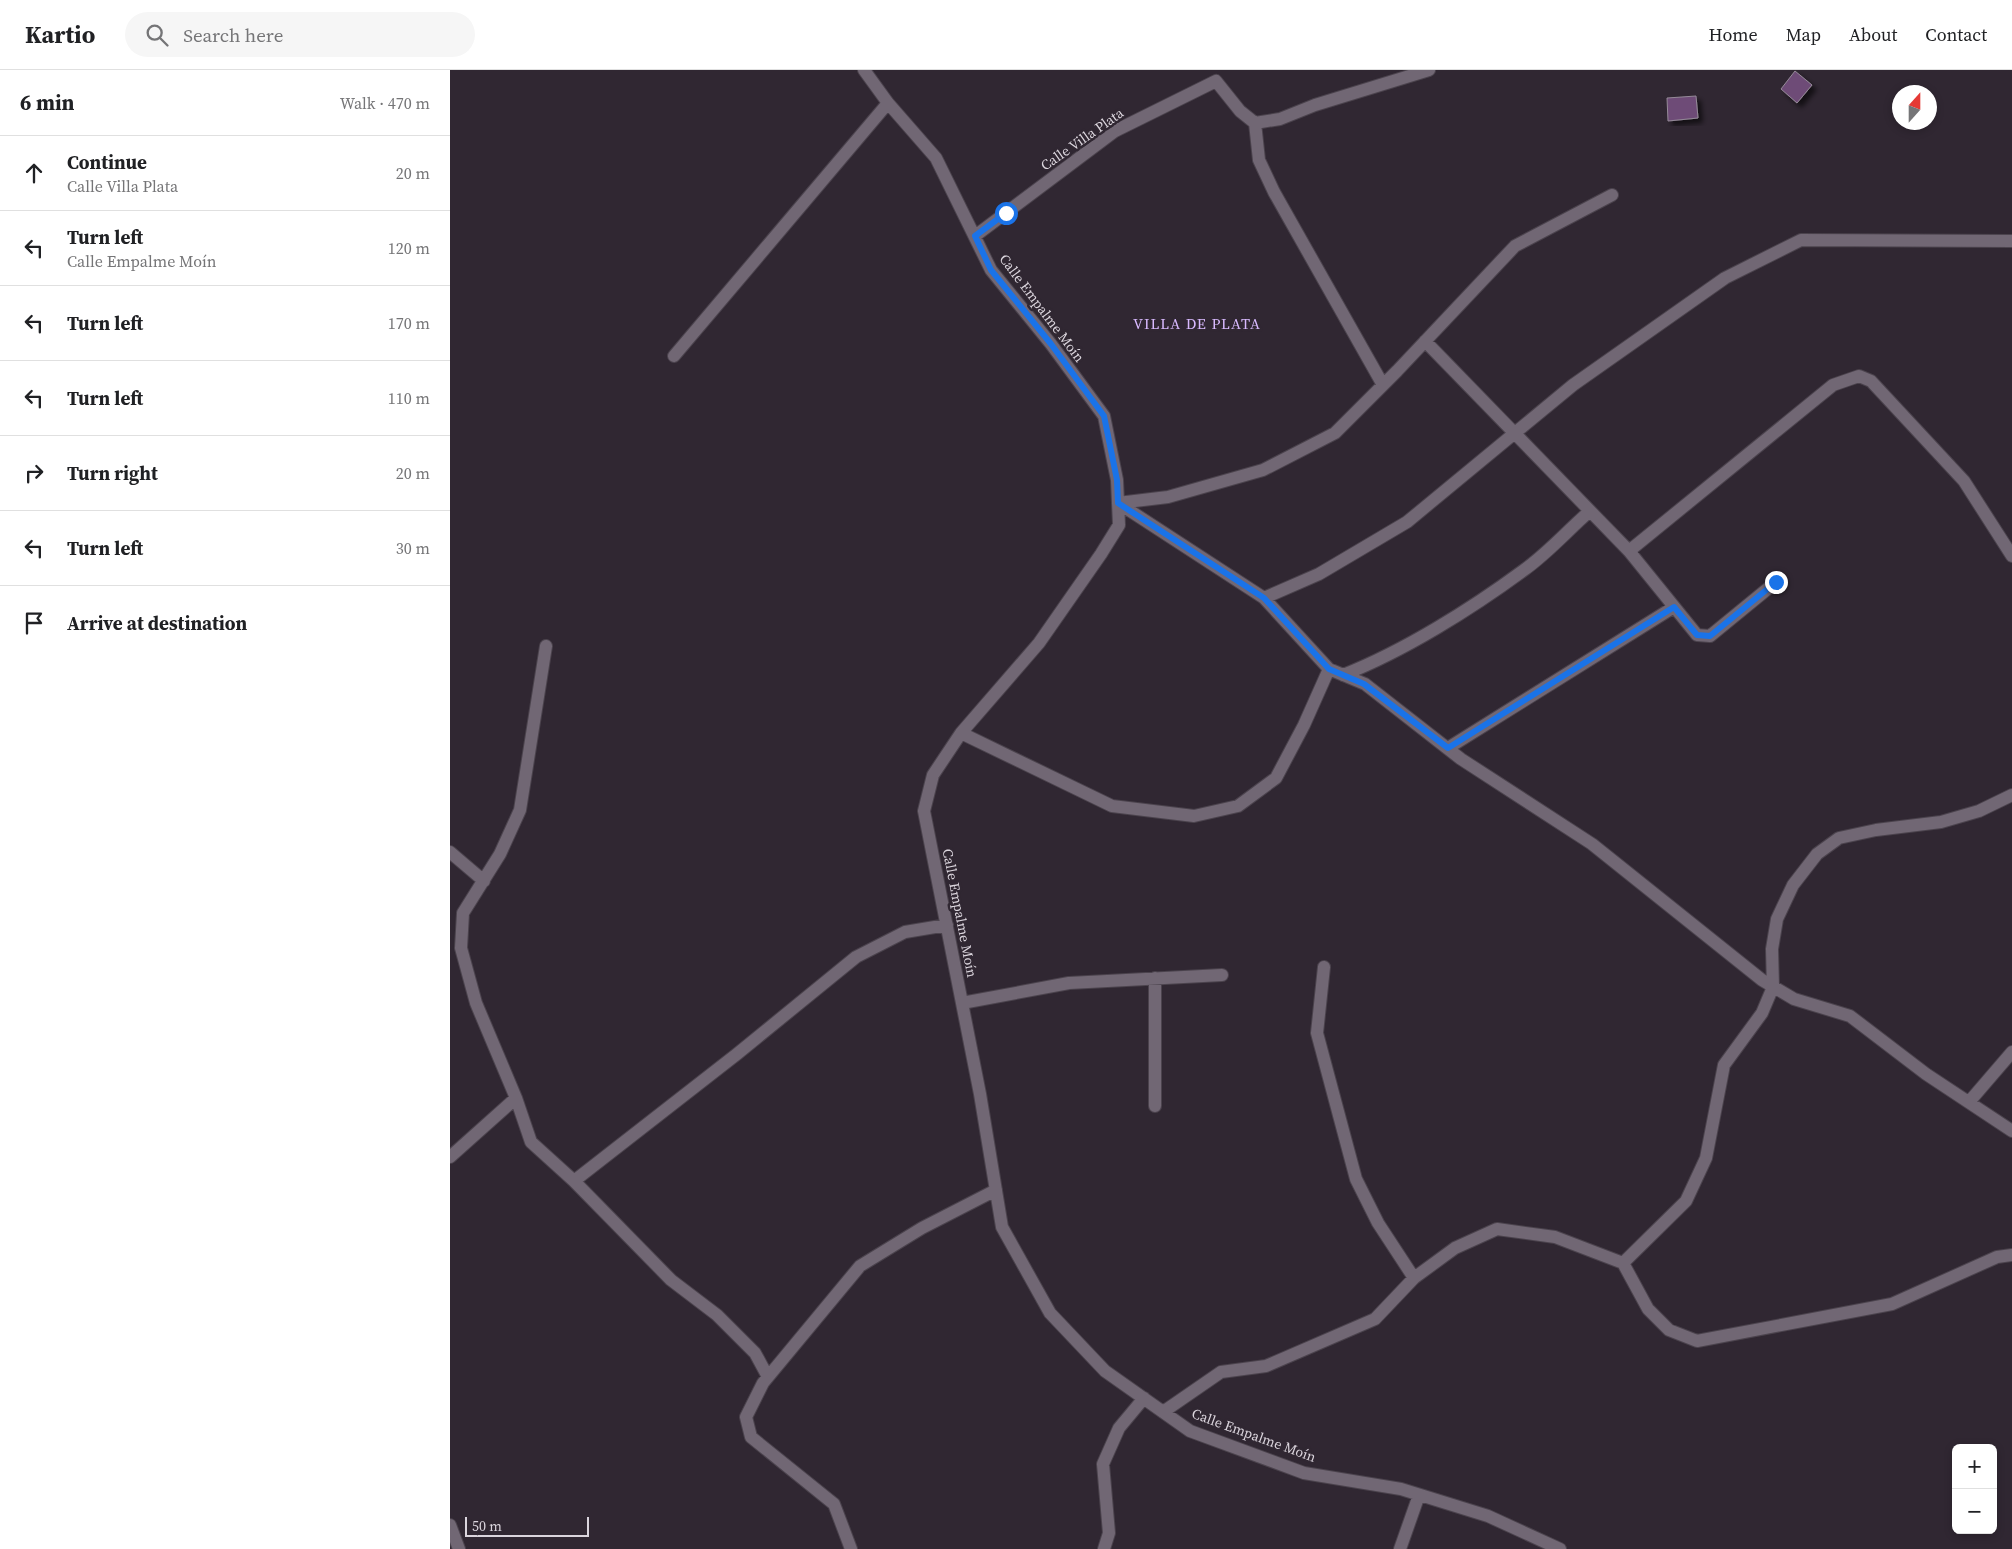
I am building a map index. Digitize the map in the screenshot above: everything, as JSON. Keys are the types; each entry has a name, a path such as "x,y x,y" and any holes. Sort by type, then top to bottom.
{"street":[{"name":"Calle Empalme Moín","path":"864,70 888,103 936,158 991,270 1051,344 1104,416 1117,480 1119,525 1039,643 961,733 933,775 924,811 962,1002 1002,1227 1050,1313 1105,1371 1190,1430 1304,1473 1401,1489 1488,1516 1560,1549"},
{"path":"1207,70 1240,111 1255,123 1259,160 1274,192 1383,385"},
{"path":"1255,123 1280,119 1315,105 1429,70"},
{"name":"Calle Villa Plata","path":"975,236 1115,131 1216,80"},
{"path":"674,356 888,103"},
{"path":"1118,503 1168,497 1262,470 1336,432 1515,246 1612,194"},
{"path":"1264,598 1319,574 1407,522 1573,385 1725,278 1801,240 2012,240"},
{"path":"1425,341 1629,551 1697,635 1710,636 1776,582"},
{"path":"1629,551 1833,385 1859,376 1871,381 1964,481 2012,556"},
{"path":"1118,503 1264,598 1329,669 1364,684 1448,748 1592,844 1762,980 1794,999 1850,1016 1926,1074 2012,1131"},
{"path":"1342,675 1375,662 1451,617 1526,569 1590,511"},
{"path":"1448,748 1674,607"},
{"path":"546,646 520,810 500,854 463,913 461,948 476,1003 516,1098 531,1142 574,1180 671,1280 717,1315 755,1353 768,1377"},
{"path":"961,733 1112,806 1194,816 1238,806 1276,778 1304,725 1329,669"},
{"path":"1623,1263 1686,1201 1706,1158 1724,1065 1762,1013 1774,987 1772,949 1777,919 1793,885 1817,854 1839,838 1876,830 1941,822 1979,811 2012,795"},
{"path":"450,852 484,881"},
{"path":"574,1180 737,1054 856,957 905,932 947,925"},
{"path":"1324,967 1317,1033 1356,1179 1378,1224 1414,1278"},
{"path":"962,1002 1068,983 1222,975"},
{"path":"1155,978 1155,1106"},
{"path":"1968,1102 2012,1052"},
{"path":"450,1157 516,1098"},
{"path":"851,1549 834,1504 750,1437 746,1417 768,1377 860,1266 922,1228 996,1190"},
{"path":"1163,1412 1221,1372 1266,1366 1375,1319 1414,1278 1455,1248 1497,1229 1555,1237 1623,1263 1648,1309 1669,1330 1697,1341 1892,1304 1997,1257 2012,1255"},
{"path":"1104,1549 1109,1533 1103,1464 1120,1428 1144,1398"},
{"path":"1400,1549 1419,1495"},
{"path":"450,1525 459,1549"}],"building":[{"path":"1795,71 1812,85 1797,103 1781,89"},
{"path":"1696,96 1698,118 1668,121 1667,98"}],"district":[{"name":"VILLA DE PLATA","path":"1197,324"}],"route":[{"path":"1006,213 975,236 991,270 1051,344 1104,416 1117,480 1118,503 1264,598 1329,669 1364,684 1448,748 1674,607 1697,635 1710,636 1776,582"}]}
